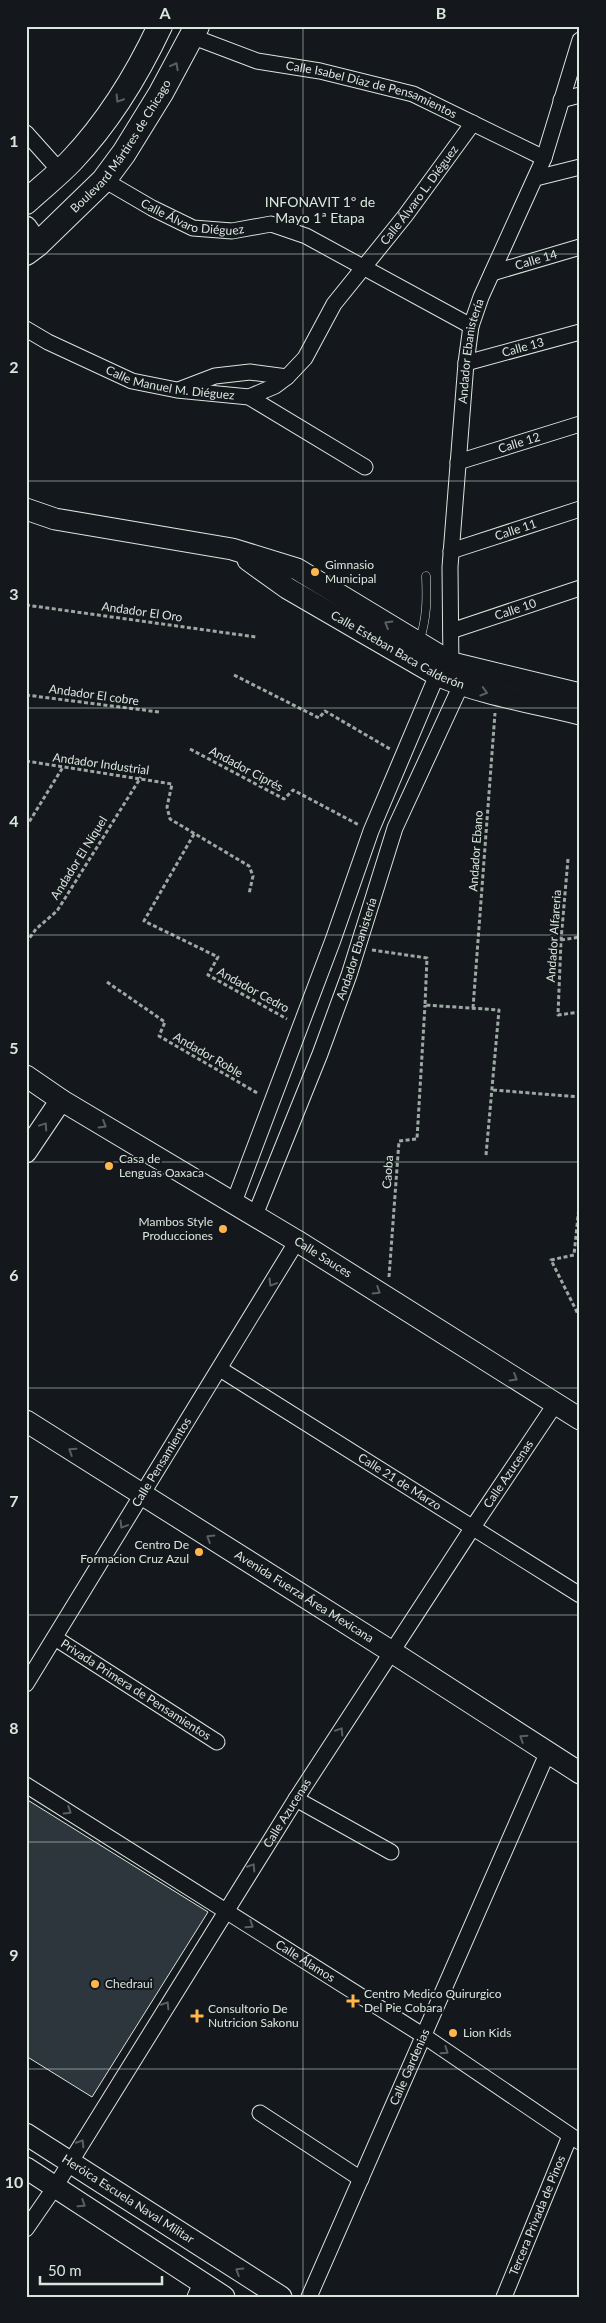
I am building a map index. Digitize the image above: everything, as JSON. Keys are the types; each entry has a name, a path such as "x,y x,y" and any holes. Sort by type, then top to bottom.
{"main road":[{"name":"Boulevard Mártires de Chicago","path":"26,202 60,171 108,118 144,62 160,26"},
{"name":"Boulevard Mártires de Chicago","path":"30,241 104,180 124,153 161,93 194,31"}],"street":[{"name":"Calle Isabel Díaz de Pensamientos","path":"194,31 257,61 320,71 413,94 544,158"},
{"name":"Andador Ebanistería","path":"255,1215 320,1054 358,948 395,828 450,676 451,551 466,363 471,326 492,273 544,158 580,40"},
{"path":"561,100 580,95"},
{"name":"Calle Álvaro L. Diéguez","path":"365,268 473,123"},
{"path":"26,133 60,171"},
{"path":"536,178 580,167"},
{"name":"Calle Álvaro Diéguez","path":"104,180 152,208 193,228 232,232 271,224 306,236 471,326"},
{"name":"Calle 14","path":"492,273 580,247"},
{"path":"249,397 268,390 287,377 305,358 334,304 365,268"},
{"name":"Calle Manuel M. Diéguez","path":"26,329 48,342 132,381 177,390 249,397 365,467"},
{"name":"Calle 13","path":"466,363 580,332"},
{"path":"177,390 215,376 250,372 287,377"},
{"name":"Calle 12","path":"458,462 580,424"},
{"name":"Calle Esteban Baca Calderón","path":"26,509 55,519 232,548 287,588 414,650 450,676 496,695 548,696 580,694"},
{"name":"Calle 11","path":"451,551 580,509"},
{"name":"Calle 10","path":"451,631 580,588"},
{"name":"Andador Ebanistería","path":"234,1202 301,1027 371,831 403,757 450,676"},
{"name":"Calle Esteban Baca Calderón","path":"450,676 548,696 580,714"},
{"name":"Calle Sauces","path":"27,1078 234,1202 580,1419"},
{"path":"26,1152 61,1100"},
{"name":"Calle Pensamientos","path":"26,1684 297,1241"},
{"name":"Calle 21 de Marzo","path":"220,1369 473,1526 580,1595"},
{"name":"Calle Azucenas","path":"26,2229 55,2187 225,1909 473,1526 556,1404"},
{"name":"Avenida Fuerza Área Mexicana","path":"26,1421 392,1652 547,1754 580,1773"},
{"name":"Privada Primera de Pensamientos","path":"55,1638 217,1742"},
{"name":"Calle Gardenias","path":"309,2297 547,1754"},
{"name":"Calle Álamos","path":"26,1785 424,2036 575,2139"},
{"path":"296,1799 391,1852"},
{"path":"260,2113 361,2179"},
{"name":"Heróica Escuela Naval Militar","path":"26,2134 280,2297"},
{"name":"Tercera Privada de Pinos","path":"504,2297 575,2139"},
{"path":"26,2168 198,2290 224,2297"}],"lane":[{"path":"414,650 426,616 426,576"}],"path":[{"name":"Andador El Oro","path":"26,605 256,638"},
{"path":"234,675 319,718 325,711 403,757"},
{"name":"Andador El cobre","path":"26,694 159,712"},
{"name":"Andador Ebano","path":"473,1008 496,695"},
{"name":"Andador Ciprés","path":"190,748 284,800 293,790 371,831"},
{"name":"Andador Industrial","path":"26,762 141,777 172,784 167,806 170,819 194,834"},
{"path":"26,827 63,768"},
{"name":"Andador El Níquel","path":"26,943 36,928 57,911 141,777"},
{"path":"194,834 249,866 253,876 248,894"},
{"name":"Andador Cedro","path":"194,834 144,921 218,957 208,975 301,1027"},
{"name":"Andador Alfareria","path":"568,859 561,940 558,1015 580,1012"},
{"path":"561,940 580,937"},
{"path":"358,948 427,958 425,1005 499,1010 486,1154"},
{"name":"Andador Roble","path":"107,982 165,1022 159,1036 272,1102"},
{"name":"Caoba","path":"387,1298 399,1141 417,1140 425,1005"},
{"path":"493,1090 580,1097"},
{"path":"580,1197 574,1255 551,1260 580,1318"}],"building":[{"name":"Chedraui","path":"26,1799 208,1912 92,2097 26,2056"}],"place":[{"name":"Gimnasio Municipal","path":"315,572"},
{"name":"Casa de Lenguas Oaxaca","path":"109,1166"},
{"name":"Mambos Style Producciones","path":"223,1229"},
{"name":"Centro De Formacion Cruz Azul","path":"199,1552"},
{"name":"Chedraui","path":"95,1984"},
{"name":"Centro Medico Quirurgico Del Pie Cobara","path":"353,2001"},
{"name":"Consultorio De Nutricion Sakonu","path":"197,2016"},
{"name":"Lion Kids","path":"453,2033"}],"district":[{"name":"INFONAVIT 1º de Mayo 1ª Etapa","path":"320,210"}]}
